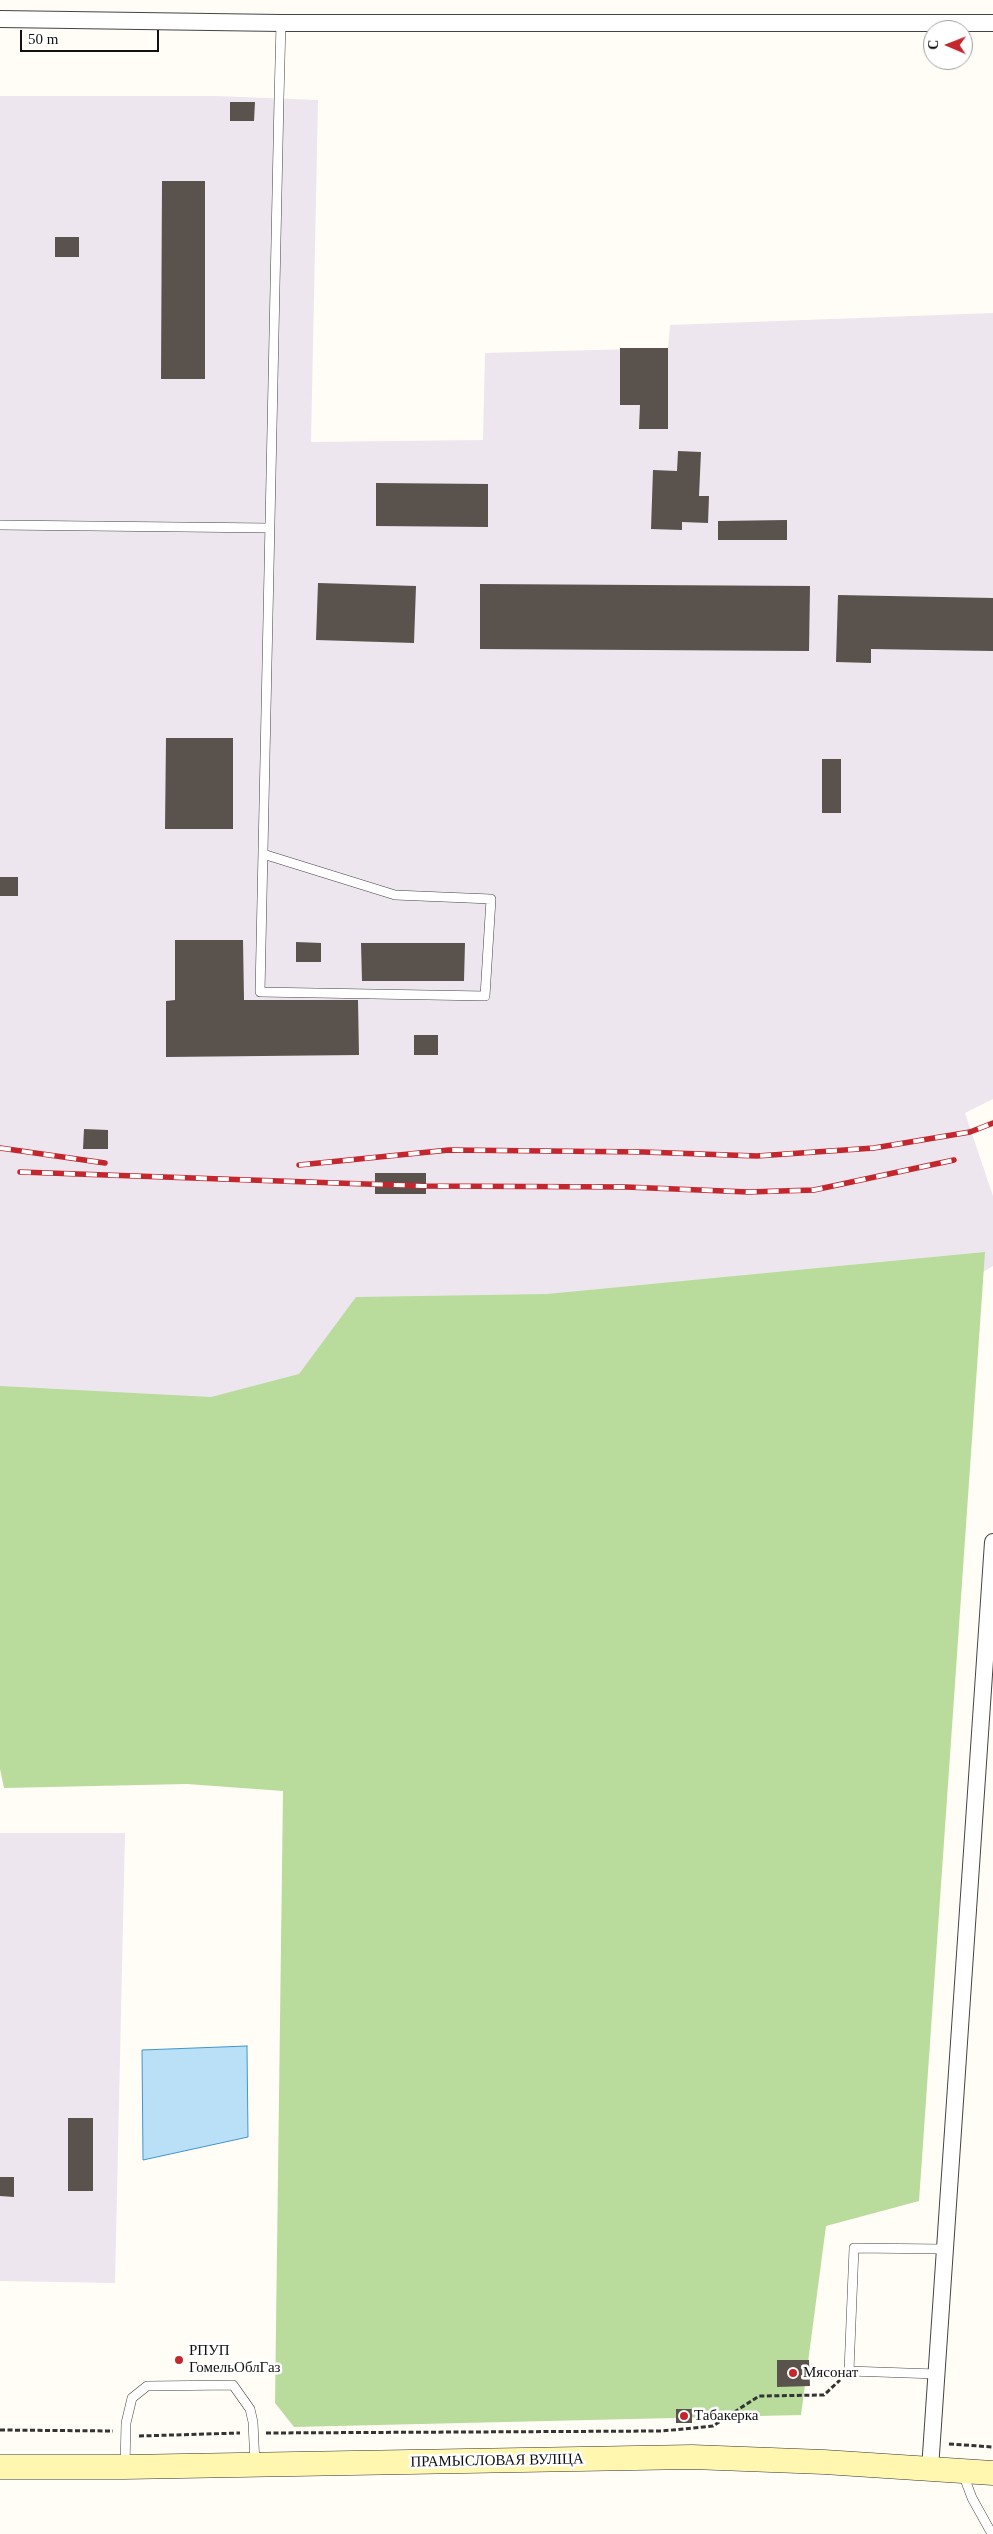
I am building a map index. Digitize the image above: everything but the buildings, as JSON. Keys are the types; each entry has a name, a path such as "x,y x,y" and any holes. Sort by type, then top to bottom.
{"main road":[{"name":"ПРАМЫСЛОВАЯ ВУЛІЦА","path":"0,2467 125,2467 692,2457 993,2473"}],"street":[{"path":"0,19 281,23 993,23"},
{"path":"930,2469 993,1542"}],"lane":[{"path":"263,854 394,896 491,899 485,996 260,992 281,23"},
{"path":"0,525 270,528"},
{"path":"936,2374 850,2371 854,2248 944,2249"},
{"path":"125,2467 125,2434 132,2398 147,2386 233,2385 250,2409 254,2433 255,2464"},
{"path":"962,2471 972,2498 992,2534"}],"path":[{"path":"0,2430 109,2430 135,2436 254,2433 662,2431 713,2426 759,2396 824,2395 850,2371"},
{"path":"931,2443 993,2446"}],"shaded area":[{"path":"0,96 217,96 318,100 311,442 483,440 485,353 668,348 670,325 993,313 993,1099 965,1113 993,1196 993,1266 972,1279 338,1409 0,1393"},
{"path":"0,1833 125,1833 115,2283 0,2281"}],"green space":[{"path":"985,1252 919,2201 826,2226 801,2415 294,2427 275,2403 283,1791 187,1784 4,1788 0,1769 0,1386 211,1397 299,1374 356,1297 547,1294"}],"water":[{"path":"247,2046 248,2137 143,2160 142,2050"}],"railway":[{"path":"299,1165 449,1150 644,1152 757,1156 874,1148 970,1132 993,1123"},
{"path":"0,1148 105,1163"},
{"path":"20,1172 423,1186 626,1187 748,1192 814,1190 954,1160"}],"place":[{"name":"РПУП ГомельОблГаз","path":"179,2360"},
{"name":"Мясонат","path":"793,2373"},
{"name":"Табакерка","path":"684,2416"}]}
